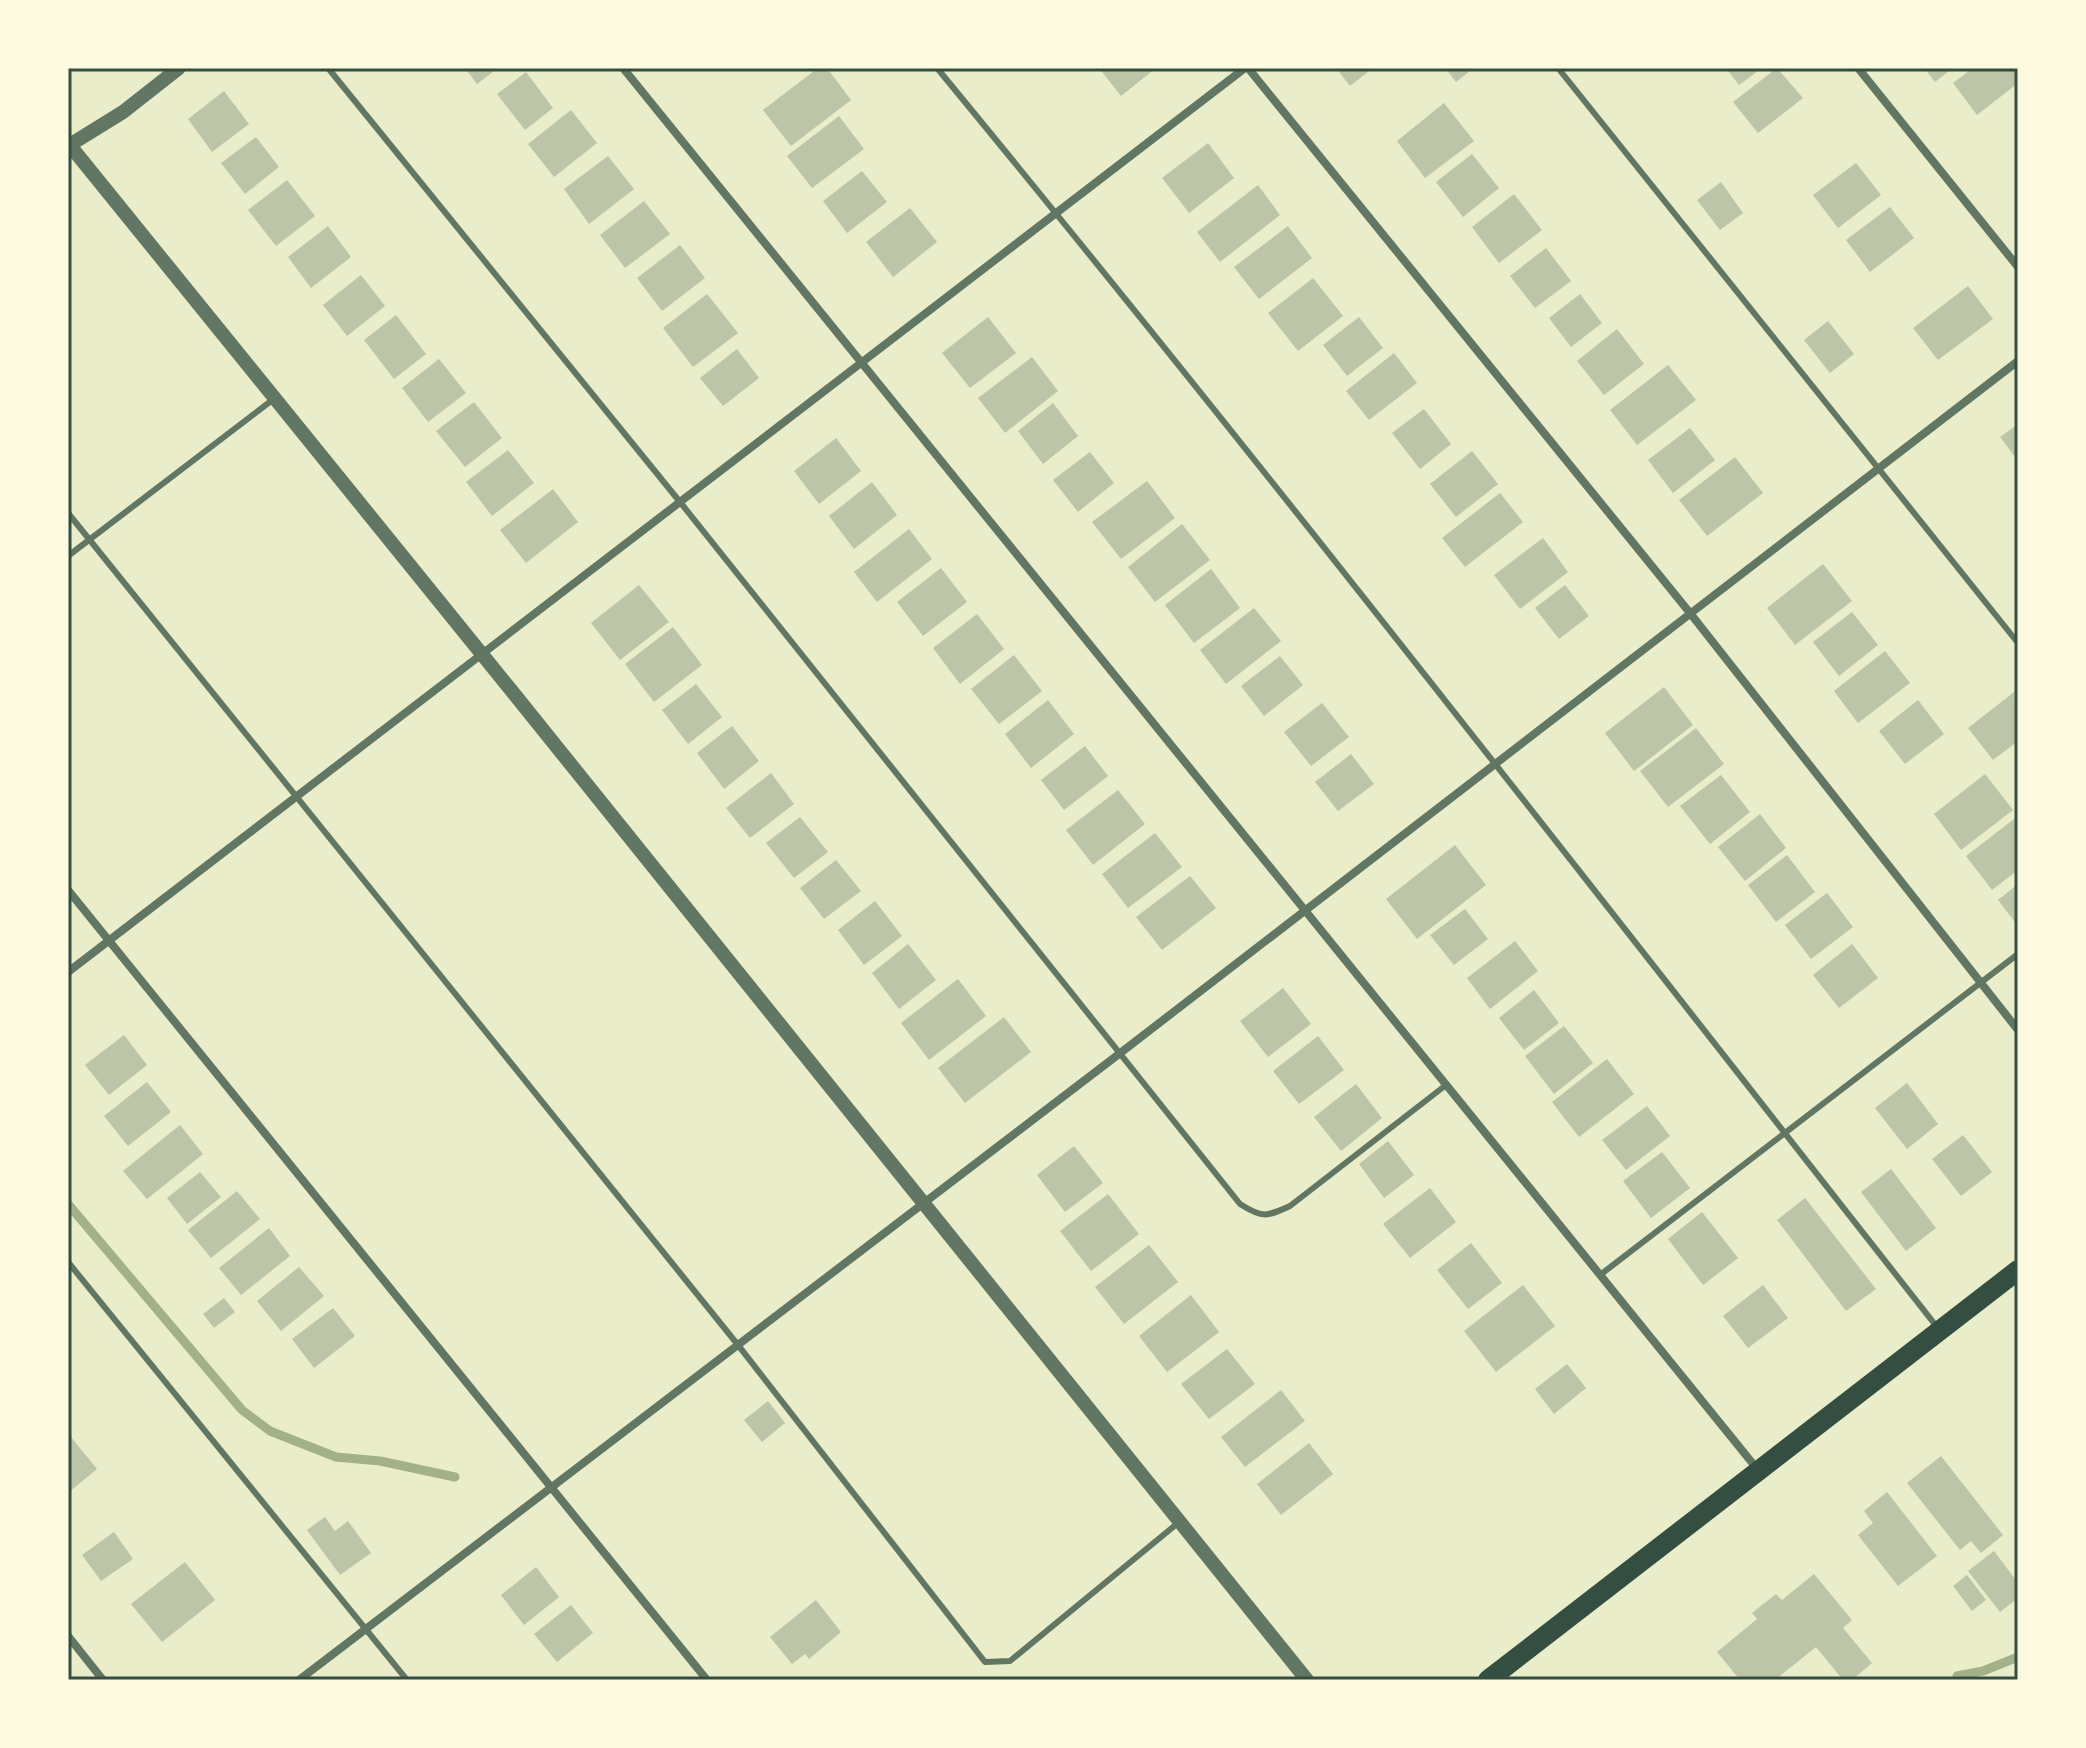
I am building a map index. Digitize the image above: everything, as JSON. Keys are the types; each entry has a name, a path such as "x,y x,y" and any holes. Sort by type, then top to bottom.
{"main road":[{"path":"1488,1680 2018,1270"}],"street":[{"path":"179,68 123,112 68,145 482,654 1307,1680"},
{"path":"623,68 1759,1470"},
{"path":"68,972 1246,68 1690,613 2018,1030"},
{"path":"1858,68 2018,267"},
{"path":"299,1680 1119,1054 2018,361"},
{"path":"68,890 707,1680"},
{"path":"68,1636 103,1680"}],"lane":[{"path":"328,68 680,502 1240,1204 1257,1215 1275,1213 1290,1206 1446,1085"},
{"path":"937,68 1494,763 1939,1330"},
{"path":"1558,68 2018,643"},
{"path":"68,556 275,398"},
{"path":"68,513 738,1345 985,1662 1010,1661 1178,1522"},
{"path":"1600,1275 2018,954"},
{"path":"68,1262 407,1680"}],"building":[{"path":"465,68 498,68 477,84"},
{"path":"818,68 827,68 851,100 791,146 763,110"},
{"path":"1099,68 1156,68 1121,96"},
{"path":"1336,68 1373,68 1350,86"},
{"path":"1445,68 1474,68 1456,82"},
{"path":"1726,68 1762,68 1739,85"},
{"path":"1777,68 1803,98 1758,133 1733,102"},
{"path":"1924,68 1953,68 1935,82"},
{"path":"1973,68 2018,68 2018,83 1977,115 1953,83"},
{"path":"526,72 553,108 525,130 497,94"},
{"path":"224,91 249,124 212,152 188,119"},
{"path":"1444,103 1474,141 1425,178 1397,141"},
{"path":"571,110 597,143 554,177 528,144"},
{"path":"839,116 864,149 812,188 787,156"},
{"path":"256,137 279,167 245,194 221,163"},
{"path":"1208,143 1234,178 1189,213 1162,178"},
{"path":"1472,154 1499,188 1463,217 1436,182"},
{"path":"608,156 634,189 589,224 564,189"},
{"path":"1856,163 1881,195 1838,228 1813,195"},
{"path":"862,171 887,202 847,233 823,201"},
{"path":"287,180 315,216 276,246 248,210"},
{"path":"1721,182 1743,213 1720,230 1697,200"},
{"path":"1258,185 1280,215 1220,262 1197,232"},
{"path":"1514,194 1542,230 1499,263 1472,227"},
{"path":"644,201 670,234 625,268 600,235"},
{"path":"1890,207 1914,238 1870,272 1846,240"},
{"path":"910,208 937,242 893,277 866,242"},
{"path":"328,226 351,257 311,288 288,257"},
{"path":"1288,226 1312,258 1259,299 1234,267"},
{"path":"680,245 705,278 662,311 637,278"},
{"path":"1546,248 1571,281 1535,308 1510,276"},
{"path":"361,275 385,306 347,336 323,305"},
{"path":"1313,278 1343,316 1298,351 1268,313"},
{"path":"1968,286 1993,319 1938,360 1913,328"},
{"path":"707,294 738,333 693,367 663,328"},
{"path":"1580,294 1602,323 1571,347 1549,318"},
{"path":"396,315 426,354 394,379 364,340"},
{"path":"988,317 1016,353 970,388 942,353"},
{"path":"1359,317 1383,348 1347,376 1323,345"},
{"path":"1828,321 1854,354 1830,373 1804,340"},
{"path":"1617,329 1644,364 1604,395 1577,361"},
{"path":"737,349 759,378 723,406 700,378"},
{"path":"1394,353 1417,383 1369,420 1346,391"},
{"path":"1032,357 1058,391 1005,433 978,398"},
{"path":"439,359 466,393 428,422 402,388"},
{"path":"1668,365 1696,400 1637,445 1610,410"},
{"path":"474,402 502,438 465,467 436,431"},
{"path":"1053,403 1078,436 1043,464 1018,431"},
{"path":"1424,409 1451,444 1420,469 1392,433"},
{"path":"2018,424 2018,461 2000,437"},
{"path":"1690,428 1715,460 1673,493 1648,460"},
{"path":"836,438 861,471 819,504 794,471"},
{"path":"508,450 534,483 492,516 466,482"},
{"path":"1472,451 1498,484 1456,517 1430,484"},
{"path":"1090,452 1114,483 1078,512 1053,480"},
{"path":"1735,457 1763,493 1707,536 1679,500"},
{"path":"1147,481 1175,518 1121,559 1092,522"},
{"path":"872,482 897,515 854,549 829,516"},
{"path":"553,489 578,522 526,563 500,530"},
{"path":"1500,493 1523,522 1465,567 1442,538"},
{"path":"1182,524 1210,560 1155,602 1128,567"},
{"path":"909,529 932,559 877,602 854,572"},
{"path":"1543,538 1568,572 1520,609 1494,575"},
{"path":"1823,564 1852,601 1795,645 1767,608"},
{"path":"941,568 967,602 923,636 897,602"},
{"path":"1211,569 1240,608 1194,643 1165,605"},
{"path":"639,585 669,622 620,660 591,623"},
{"path":"1565,585 1589,616 1559,639 1535,608"},
{"path":"1254,608 1281,641 1226,684 1200,650"},
{"path":"1852,612 1878,645 1839,676 1813,642"},
{"path":"977,614 1004,649 960,684 933,648"},
{"path":"673,627 702,665 654,702 625,664"},
{"path":"1885,651 1910,683 1858,723 1834,691"},
{"path":"1014,655 1042,691 999,724 971,689"},
{"path":"1280,656 1303,685 1264,716 1241,686"},
{"path":"696,684 722,717 688,744 662,710"},
{"path":"1664,687 1693,725 1634,771 1605,733"},
{"path":"2018,689 2018,741 1993,760 1968,728"},
{"path":"1048,700 1074,734 1031,768 1005,734"},
{"path":"1918,700 1944,734 1905,764 1879,731"},
{"path":"1322,703 1349,737 1311,766 1284,732"},
{"path":"732,726 759,761 724,789 697,753"},
{"path":"1696,728 1724,764 1668,807 1640,771"},
{"path":"1085,746 1108,776 1064,810 1041,780"},
{"path":"1351,754 1374,784 1338,811 1315,782"},
{"path":"771,773 794,804 750,838 726,808"},
{"path":"1985,774 2013,810 1961,850 1934,814"},
{"path":"1721,775 1750,812 1710,844 1680,806"},
{"path":"1118,790 1145,824 1093,865 1066,830"},
{"path":"1760,814 1786,848 1745,881 1718,847"},
{"path":"2018,816 2018,870 1992,890 1966,856"},
{"path":"800,817 828,852 794,878 766,843"},
{"path":"1155,833 1182,867 1128,908 1102,874"},
{"path":"1455,845 1486,885 1417,939 1386,899"},
{"path":"1787,855 1815,892 1776,922 1748,885"},
{"path":"836,860 861,891 824,919 800,888"},
{"path":"1190,876 1216,908 1162,950 1136,917"},
{"path":"2018,884 2018,926 1998,900"},
{"path":"1827,893 1853,927 1811,959 1785,925"},
{"path":"875,901 902,936 864,965 838,930"},
{"path":"1465,909 1488,939 1454,965 1430,935"},
{"path":"1515,941 1538,971 1490,1009 1467,978"},
{"path":"908,944 936,980 899,1009 872,973"},
{"path":"1852,944 1878,978 1839,1008 1813,975"},
{"path":"958,979 986,1016 929,1060 901,1023"},
{"path":"1283,988 1311,1024 1268,1057 1240,1021"},
{"path":"1534,990 1559,1023 1524,1050 1499,1018"},
{"path":"1004,1017 1031,1052 965,1103 938,1068"},
{"path":"1564,1026 1593,1063 1554,1094 1525,1056"},
{"path":"124,1035 147,1065 109,1095 85,1065"},
{"path":"1318,1036 1344,1070 1299,1104 1273,1071"},
{"path":"1607,1059 1634,1094 1579,1137 1552,1102"},
{"path":"147,1082 171,1112 128,1146 104,1116"},
{"path":"1907,1083 1938,1124 1907,1149 1875,1108"},
{"path":"1356,1084 1382,1118 1341,1151 1314,1117"},
{"path":"1647,1106 1670,1136 1626,1170 1602,1140"},
{"path":"180,1125 203,1154 147,1199 123,1171"},
{"path":"1963,1135 1992,1172 1961,1196 1932,1159"},
{"path":"1388,1141 1414,1175 1384,1198 1359,1164"},
{"path":"1074,1146 1103,1183 1065,1212 1037,1175"},
{"path":"1662,1152 1690,1188 1651,1218 1623,1181"},
{"path":"1891,1169 1936,1228 1906,1251 1861,1192"},
{"path":"200,1172 221,1197 187,1224 167,1198"},
{"path":"1430,1188 1456,1222 1410,1258 1383,1224"},
{"path":"237,1191 260,1219 211,1258 188,1230"},
{"path":"1108,1194 1139,1234 1091,1271 1060,1231"},
{"path":"1805,1198 1876,1289 1846,1311 1777,1220"},
{"path":"1702,1212 1738,1258 1703,1285 1668,1239"},
{"path":"269,1228 290,1256 241,1295 219,1268"},
{"path":"1471,1243 1502,1283 1468,1309 1437,1270"},
{"path":"1149,1245 1178,1282 1124,1324 1095,1287"},
{"path":"299,1267 324,1296 281,1331 257,1301"},
{"path":"1523,1285 1555,1326 1496,1372 1464,1331"},
{"path":"1763,1285 1788,1318 1748,1348 1723,1316"},
{"path":"1191,1295 1219,1332 1167,1372 1139,1336"},
{"path":"224,1298 235,1312 214,1328 203,1314"},
{"path":"333,1308 355,1336 314,1368 292,1339"},
{"path":"1227,1349 1255,1384 1209,1419 1181,1384"},
{"path":"1567,1364 1586,1388 1554,1414 1535,1389"},
{"path":"1281,1390 1305,1421 1245,1467 1221,1437"},
{"path":"768,1401 785,1423 762,1442 744,1420"},
{"path":"71,1437 97,1469 68,1493 68,1439"},
{"path":"1309,1443 1333,1474 1281,1515 1257,1484"},
{"path":"1941,1456 2003,1535 1981,1553 1971,1541 1960,1550 1907,1483"},
{"path":"1887,1492 1937,1556 1898,1586 1858,1535 1873,1523 1864,1511"},
{"path":"325,1517 335,1531 348,1521 371,1553 340,1575 307,1530"},
{"path":"114,1532 133,1559 101,1581 82,1555"},
{"path":"1994,1551 2018,1583 2018,1598 2000,1612 1968,1571"},
{"path":"185,1562 215,1600 162,1642 131,1604"},
{"path":"536,1567 559,1597 524,1625 501,1595"},
{"path":"1814,1574 1852,1620 1843,1628 1872,1663 1852,1680 1843,1680 1816,1647 1775,1680 1740,1680 1717,1652 1757,1619 1752,1613 1776,1594 1782,1600"},
{"path":"1967,1575 1986,1600 1972,1611 1953,1586"},
{"path":"816,1600 841,1632 809,1659 805,1654 792,1664 770,1637"},
{"path":"571,1605 593,1633 557,1662 534,1634"}],"waterway":[{"path":"68,1204 242,1410 270,1431 336,1457 380,1461 455,1477"},
{"path":"1957,1676 1983,1671 2018,1657"}]}
